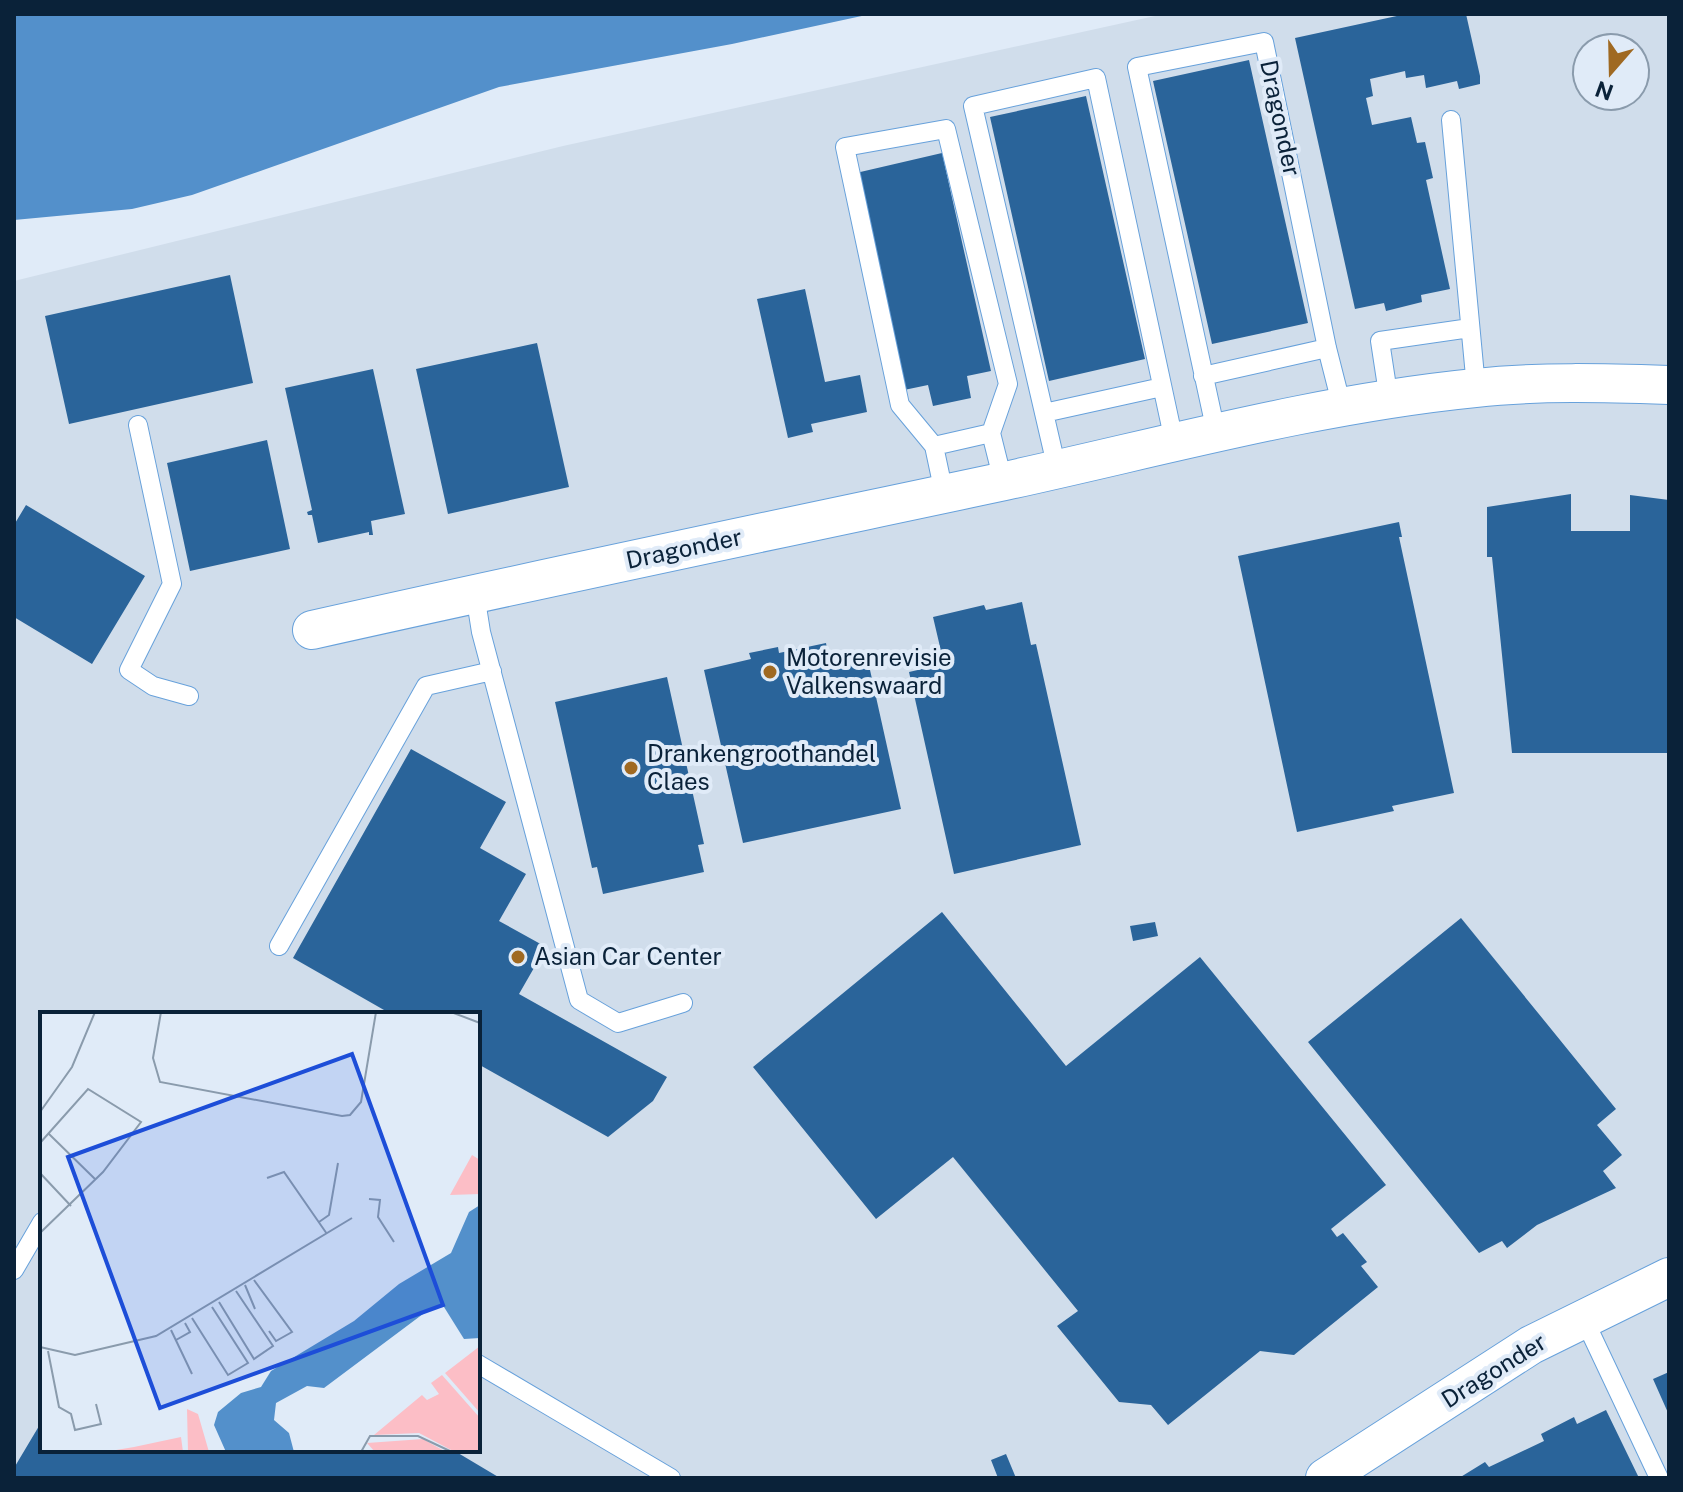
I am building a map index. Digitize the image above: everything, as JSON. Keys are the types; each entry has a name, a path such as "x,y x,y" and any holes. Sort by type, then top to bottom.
{"street":[{"name":"Dragonder","path":"312,630 1342,407 1476,387 1568,383 1669,385"},
{"name":"Dragonder","path":"1325,1478 1531,1345 1669,1277"}],"lane":[{"name":"Dragonder","path":"1216,432 1137,67 1264,42 1342,407"},
{"path":"1057,469 973,106 1096,78 1174,441"},
{"path":"1451,120 1476,387"},
{"path":"944,493 934,446 900,405 845,147 946,129 1008,384 991,433 1003,481"},
{"path":"1389,400 1380,341 1470,328"},
{"path":"1203,376 1327,348"},
{"path":"1044,413 1162,387"},
{"path":"138,425 172,584 129,670 153,686 189,696"},
{"path":"934,446 991,433"},
{"path":"475,594 492,671 579,1000 618,1023 683,1003"},
{"path":"279,946 426,686 492,671"},
{"path":"14,1270 40,1225"},
{"path":"1584,1319 1659,1478"},
{"path":"480,1365 671,1478"}],"shaded area":[{"path":"1164,14 1669,14 1669,1478 14,1478 14,281 563,146"}],"water":[{"path":"14,14 871,14 732,44 499,87 192,195 132,209 14,220"}],"building":[{"path":"1406,14 1466,14 1480,76 1480,84 1459,89 1457,81 1426,88 1424,75 1406,78 1405,71 1370,79 1373,96 1366,98 1372,125 1411,117 1417,143 1425,142 1433,178 1426,180 1450,289 1421,295 1422,302 1386,311 1384,303 1355,309 1295,38"},
{"path":"1249,60 1308,323 1212,344 1153,81"},
{"path":"1086,96 1145,359 1049,381 990,117"},
{"path":"942,153 991,371 967,376 971,398 933,406 928,385 904,390 856,173"},
{"path":"230,275 253,383 69,424 45,316"},
{"path":"805,289 825,382 860,375 867,412 811,424 813,432 788,438 757,299"},
{"path":"537,343 569,487 448,514 416,369"},
{"path":"373,369 405,514 371,521 373,535 369,532 318,543 312,515 307,512 312,510 285,388"},
{"path":"267,440 290,549 190,571 167,463"},
{"path":"1571,494 1571,531 1630,531 1630,495 1669,500 1669,753 1512,753 1492,557 1487,557 1487,507"},
{"path":"26,505 145,576 92,664 14,617 14,525"},
{"path":"1399,522 1402,537 1399,537 1454,793 1392,806 1394,811 1297,832 1238,556"},
{"path":"1022,602 1031,645 1036,644 1081,845 954,874 909,672 944,664 933,617 984,605 986,610"},
{"path":"826,643 829,660 866,652 901,809 743,843 704,670 751,659 749,653 778,647 779,653"},
{"path":"667,677 704,844 698,845 704,872 603,894 597,867 592,868 555,702"},
{"path":"411,749 506,802 480,848 526,874 499,921 546,947 519,994 667,1077 653,1101 608,1137 480,1065 480,1012 388,1012 293,958"},
{"path":"942,912 1066,1066 1200,957 1386,1185 1331,1229 1337,1237 1343,1233 1367,1262 1361,1266 1378,1287 1294,1355 1260,1351 1168,1425 1151,1405 1119,1402 1057,1326 1078,1311 953,1157 876,1219 753,1067"},
{"path":"1461,918 1616,1109 1597,1125 1622,1155 1603,1171 1616,1188 1537,1225 1507,1248 1502,1241 1479,1253 1308,1042"},
{"path":"1155,922 1158,936 1133,941 1130,926"},
{"path":"1669,1372 1669,1415 1653,1379"},
{"path":"1606,1410 1639,1478 1459,1478 1485,1462 1489,1467 1544,1441 1541,1434 1574,1417 1577,1424"},
{"path":"40,1424 40,1452 456,1452 500,1478 14,1478 14,1468"},
{"path":"1006,1454 1016,1478 998,1478 991,1460"}],"place":[{"name":"Motorenrevisie Valkenswaard","path":"770,672"},
{"name":"Drankengroothandel Claes","path":"631,768"},
{"name":"Asian Car Center","path":"518,957"}]}
